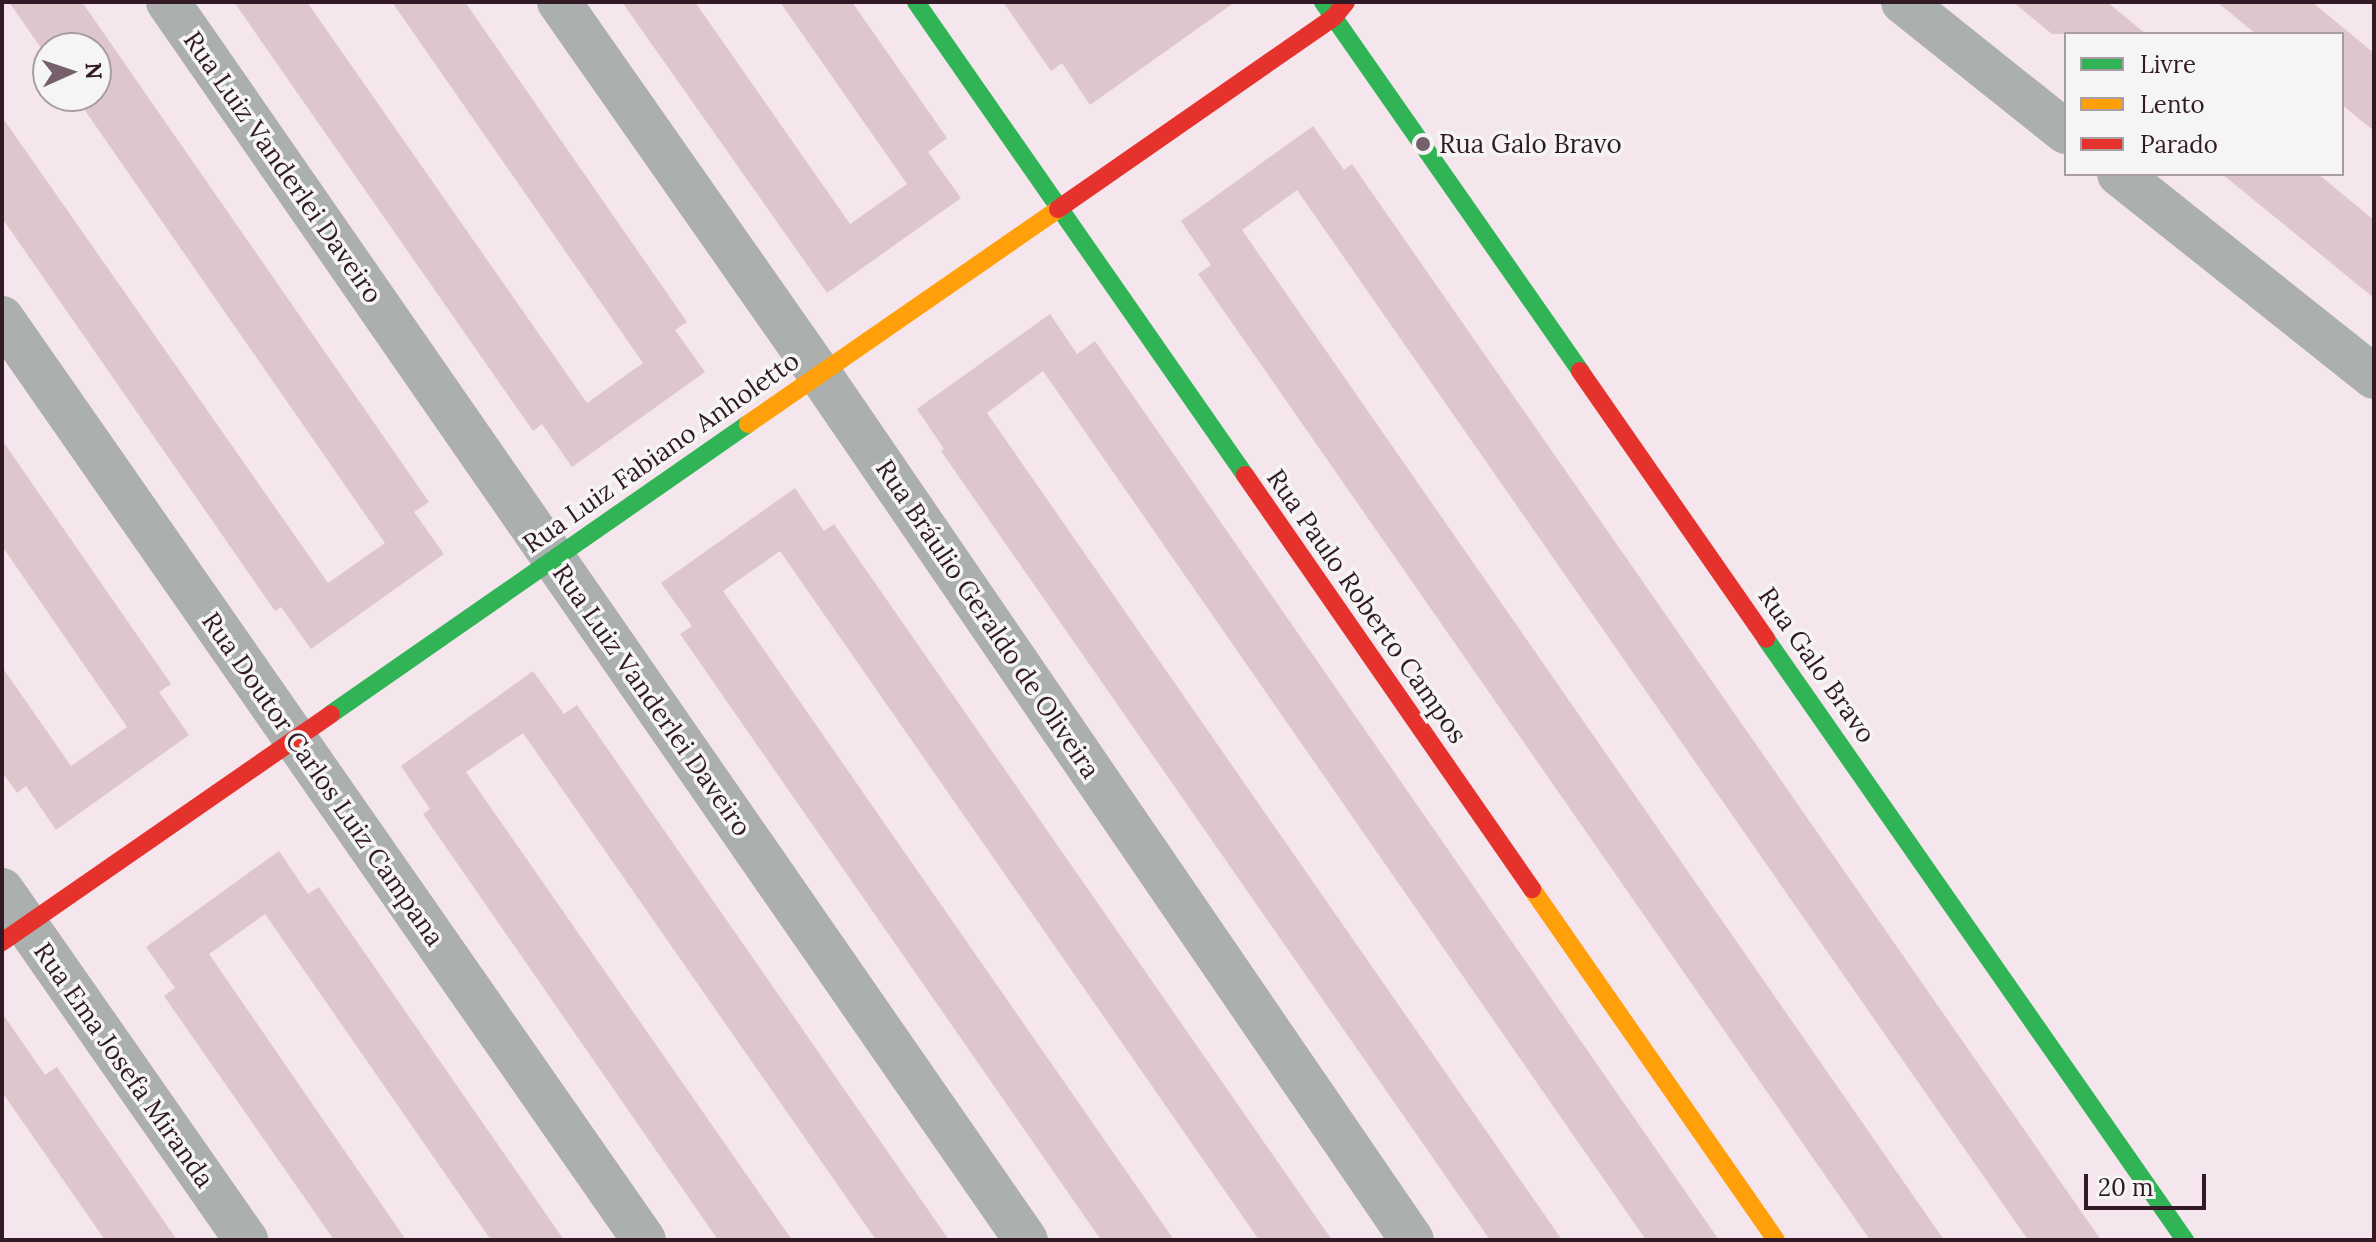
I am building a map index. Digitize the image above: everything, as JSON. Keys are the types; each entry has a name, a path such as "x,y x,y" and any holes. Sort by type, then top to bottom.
{"street":[{"name":"Rua Luiz Vanderlei Daveiro","path":"168,2 1026,1240"},
{"name":"Rua Bráulio Geraldo de Oliveira","path":"559,2 819,373 1412,1240"},
{"name":"Rua Paulo Roberto Campos","path":"916,2 1776,1240"},
{"name":"Rua Luiz Fabiano Anholetto","path":"10,919 295,739 1058,207 1328,10 1346,2"},
{"path":"1903,2 2064,130"},
{"name":"Rua Galo Bravo","path":"1328,10 2185,1240"},
{"path":"2122,176 2374,377"},
{"name":"Rua Doutor Carlos Luiz Campana","path":"2,318 644,1240"},
{"name":"Rua Ema Josefa Miranda","path":"10,919 246,1240"}],"building":[{"path":"9,2 82,2 103,32 32,32 32,35"},
{"path":"234,2 307,2 587,403 643,363 392,2 465,2 687,322 675,330 705,372 572,467 542,424 533,431"},
{"path":"622,2 695,2 850,224 907,184 780,2 852,2 947,138 928,152 961,198 827,293"},
{"path":"1003,2 1235,2 1090,105 1062,63 1051,71"},
{"path":"2013,2 2107,2 2144,32 2064,32 2052,34"},
{"path":"2217,2 2312,2 2374,53 2374,131 2344,107 2344,32 2254,32"},
{"path":"112,45 429,502 414,512 444,554 311,649 281,607 275,611 2,218 2,117 328,583 385,543 86,112 112,112"},
{"path":"1313,126 1344,170 1352,164 2101,1240 2028,1240 1297,190 1242,230 1944,1240 1870,1240 1198,274 1211,265 1181,221"},
{"path":"2224,176 2320,176 2374,220 2374,298"},
{"path":"1050,314 1077,354 1095,341 1719,1240 1646,1240 1043,371 987,413 1562,1240 1490,1240 941,451 944,449 917,409"},
{"path":"2,440 171,684 159,692 189,735 56,830 26,786 17,793 2,772 2,667 71,766 127,727 2,546"},
{"path":"795,488 824,531 834,524 1332,1240 1259,1240 780,551 723,591 1174,1240 1101,1240 680,634 692,626 661,583"},
{"path":"533,671 564,714 577,705 949,1240 876,1240 523,733 466,772 792,1240 718,1240 423,814 430,809 401,766"},
{"path":"279,851 308,894 319,887 564,1240 491,1240 265,914 209,954 406,1240 334,1240 164,996 175,988 146,947"},
{"path":"2,1013 45,1075 57,1067 177,1240 105,1240 2,1092"}],"traffic: fast":[{"path":"916,2 1245,475"},
{"path":"1323,2 1580,371"},
{"path":"331,714 748,424"},
{"path":"1766,639 2185,1240"}],"traffic: slow":[{"path":"748,424 1058,209"},
{"path":"1532,889 1776,1240"}],"traffic: jam":[{"path":"1058,209 1334,17 1346,2"},
{"path":"1580,371 1766,639"},
{"path":"1245,475 1532,889"},
{"path":"2,942 331,714"}],"place":[{"name":"Rua Galo Bravo","path":"1423,144"}]}
